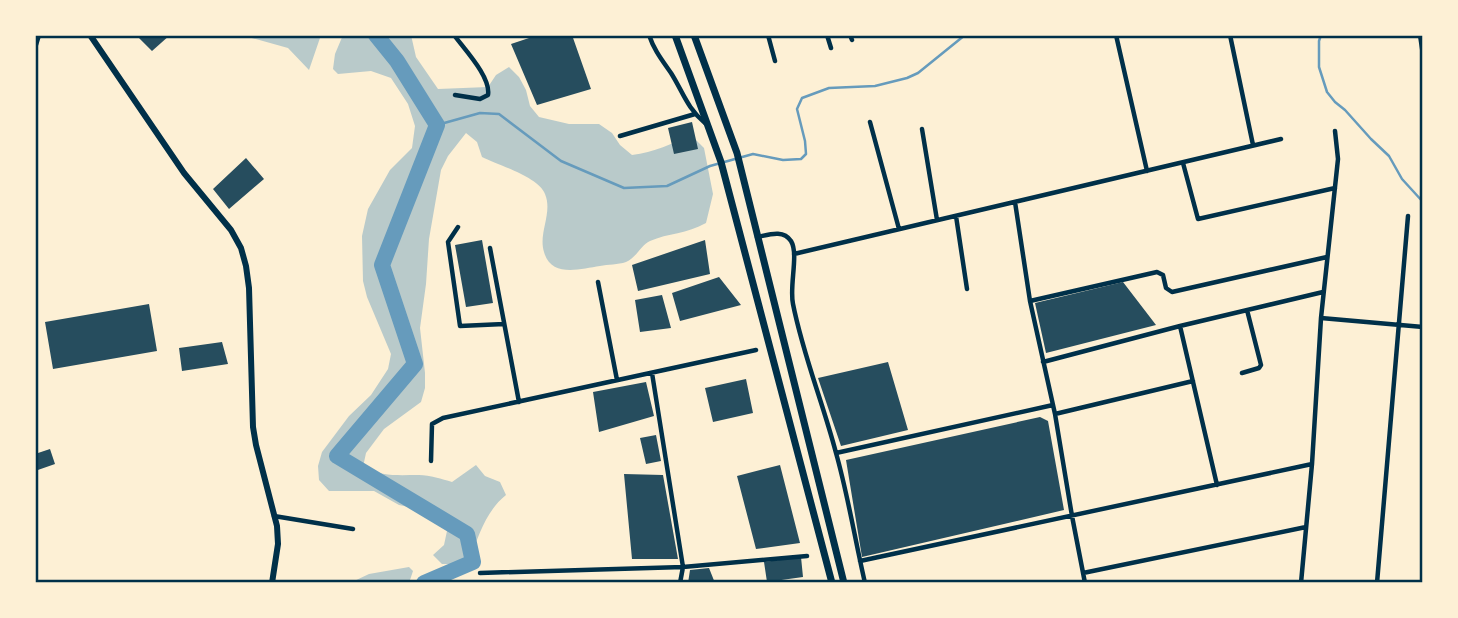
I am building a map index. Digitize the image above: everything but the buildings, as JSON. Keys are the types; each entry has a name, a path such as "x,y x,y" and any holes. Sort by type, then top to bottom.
{"highway":[{"path":"675,35 714,139 832,583"},
{"path":"694,35 730,134 743,179 844,583"}],"main road":[{"path":"90,35 184,173 231,230 241,248 249,288 253,427 277,526 278,544 272,583"}],"street":[{"path":"35,48 39,35"},
{"path":"455,35 484,76 489,91 488,95 480,99 455,95"},
{"path":"649,35 686,102 709,126"},
{"path":"768,35 775,61"},
{"path":"827,35 831,48"},
{"path":"1116,35 1147,171"},
{"path":"1230,35 1253,145"},
{"path":"1420,35 1423,55"},
{"path":"620,136 695,114"},
{"path":"870,121 899,229"},
{"path":"922,130 937,220"},
{"path":"1301,583 1323,292 1338,159 1335,131"},
{"path":"794,254 1281,139"},
{"path":"1183,163 1198,219 1335,188"},
{"path":"1015,202 1030,301 1055,414 1085,583"},
{"path":"956,216 967,289"},
{"path":"1377,583 1408,216"},
{"path":"458,228 448,242 460,326 504,324"},
{"path":"757,237 779,233 787,236 793,244 792,301 836,453 865,583"},
{"path":"490,248 519,401"},
{"path":"1030,301 1157,272 1163,275 1166,288 1172,292 1327,257"},
{"path":"598,282 617,380"},
{"path":"1043,362 1323,292"},
{"path":"1242,373 1261,365 1247,310"},
{"path":"1321,318 1423,327"},
{"path":"1180,326 1217,485"},
{"path":"431,461 432,424 443,418 756,350"},
{"path":"652,373 683,567 680,583"},
{"path":"1055,414 1193,382"},
{"path":"836,453 1053,405"},
{"path":"860,561 1312,464"},
{"path":"274,516 353,529"},
{"path":"1083,573 1306,527"},
{"path":"480,573 683,567 807,556"}],"shaded area":[{"path":"241,35 321,35 309,70 288,48"},
{"path":"343,35 411,35 416,57 438,89 488,87 496,75 509,67 519,77 530,106 539,117 569,124 599,124 612,133 620,145 632,155 693,137 704,148 713,194 706,223 650,241 626,262 575,270 553,266 544,252 547,201 535,182 482,157 477,142 466,133 448,156 441,170 429,239 420,328 425,388 421,402 384,429 366,453 363,467 384,474 427,476 452,482 476,465 485,476 500,482 506,495 488,516 470,558 456,564 442,564 433,555 444,545 447,531 442,518 428,511 399,505 374,491 329,491 319,480 318,466 322,452 349,416 371,395 388,369 391,354 363,281 362,236 368,209 390,170 412,148 415,126 408,104 391,78 371,71 338,74 333,69 335,54"},
{"path":"409,567 413,571 406,583 350,583 369,574"}],"waterway":[{"path":"376,35 397,61 437,125 382,265 415,364 337,456 467,534 473,562 424,583"},
{"path":"437,125 480,113 499,114 561,161 624,188 667,186 710,166 753,154 783,160 801,159 806,154 797,109 802,98 829,88 875,86 907,78 918,73 965,35"},
{"path":"1321,35 1319,67 1327,92 1389,156 1402,179 1423,202"}]}
